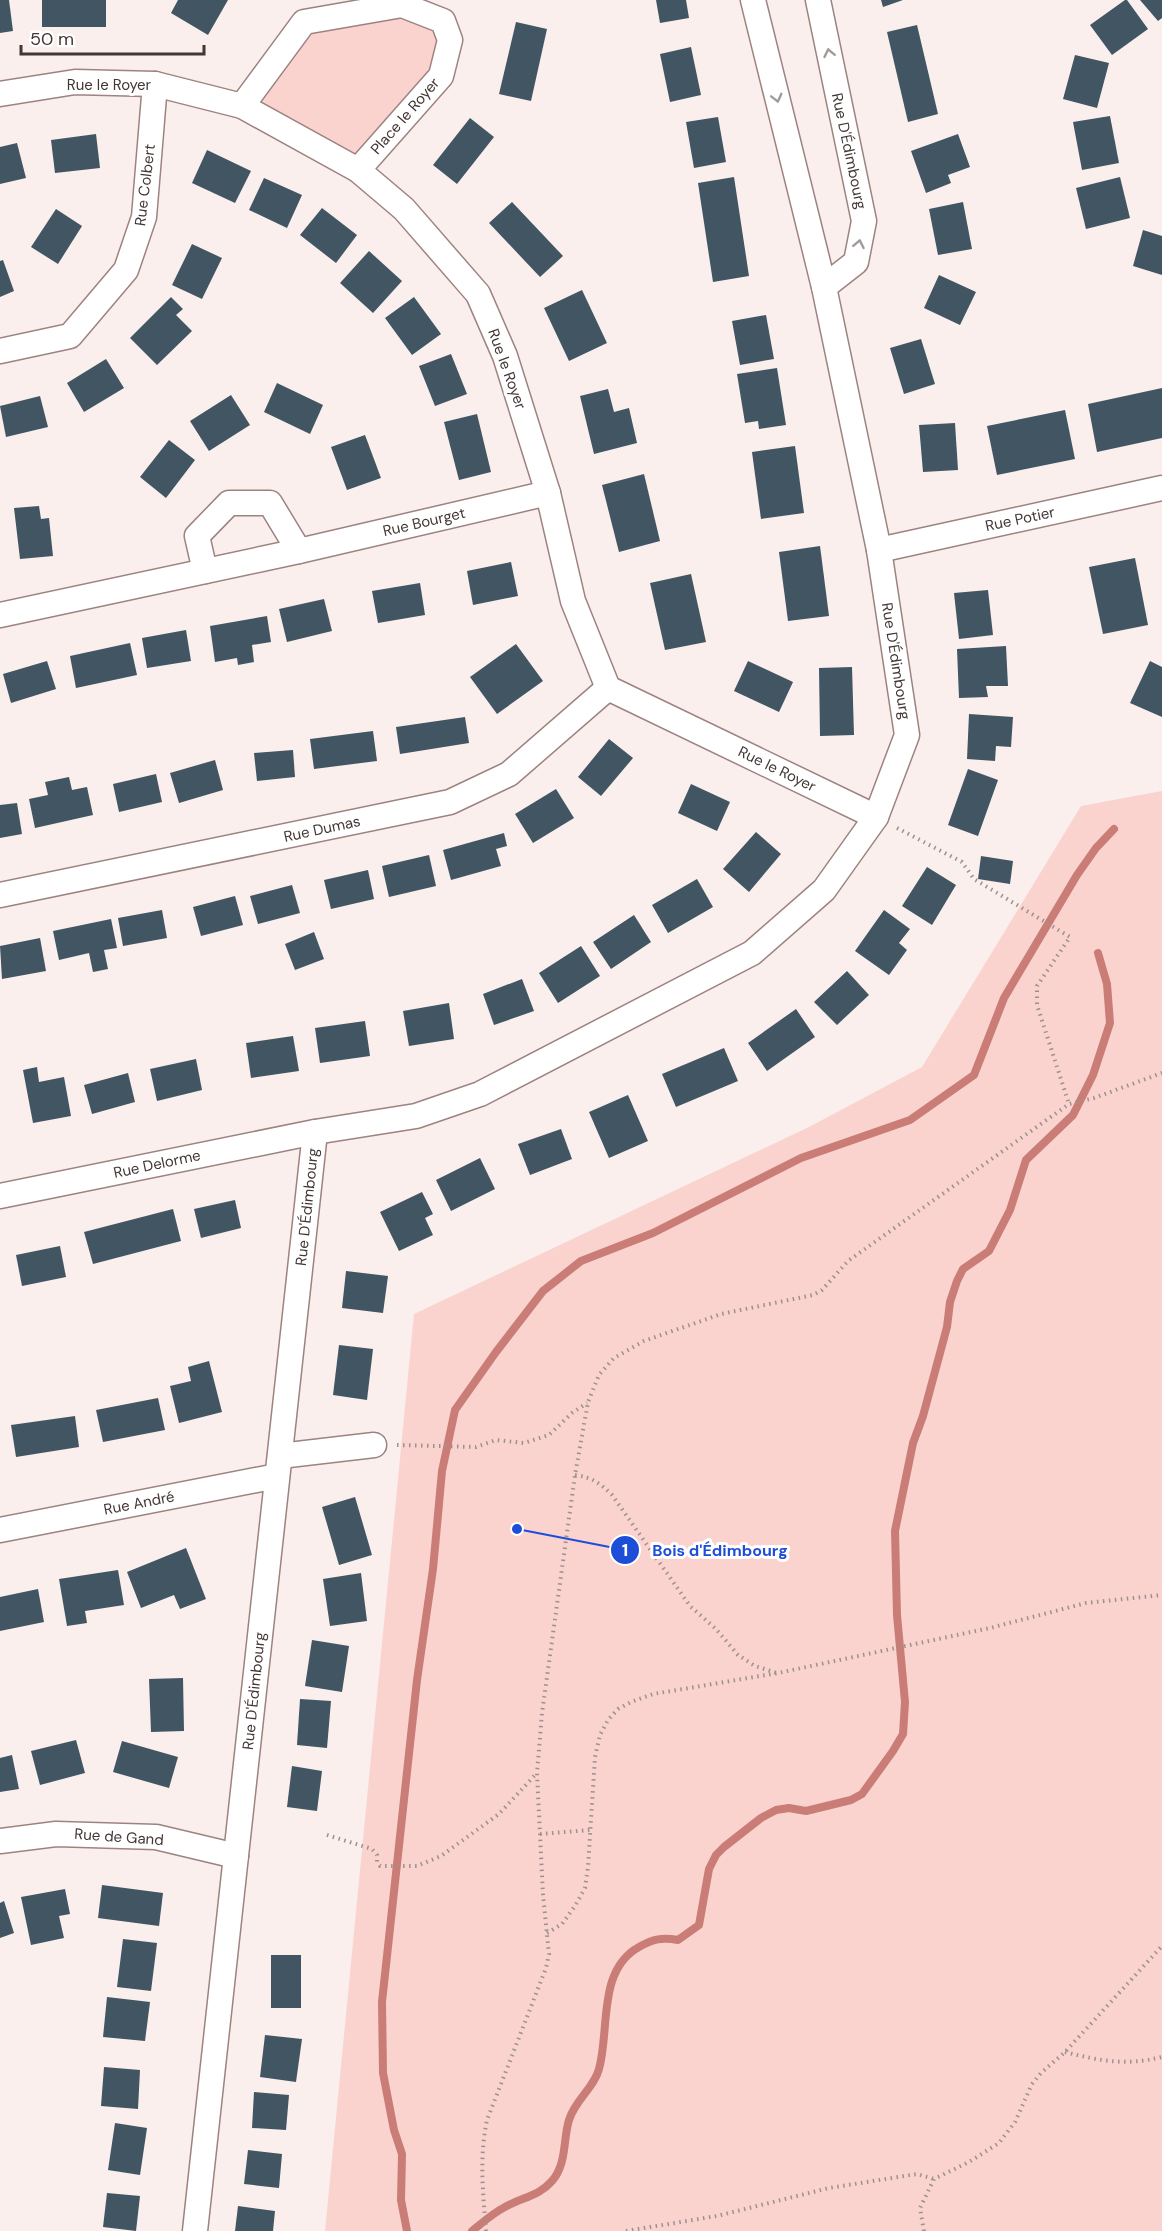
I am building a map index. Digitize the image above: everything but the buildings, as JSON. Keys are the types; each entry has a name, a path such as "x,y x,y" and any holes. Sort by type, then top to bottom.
{"street":[{"name":"Rue D'Édimbourg","path":"195,2231 315,1132 416,1116 480,1094 752,953 824,890 876,817 907,735 879,550 824,286 753,0"},
{"name":"Rue D'Édimbourg","path":"818,0 864,221 856,262 824,286"},
{"name":"Place le Royer","path":"243,106 304,22 402,4 443,21 450,40 441,76 358,170"},
{"name":"Rue le Royer","path":"0,94 75,82 156,84 243,106 358,170 404,209 478,294 505,356 548,493 573,601 608,688 876,817"},
{"name":"Rue Colbert","path":"0,351 70,336 126,270 144,217 156,84"},
{"name":"Rue Potier","path":"879,550 1162,488"},
{"name":"Rue Bourget","path":"0,615 299,551 548,493"},
{"path":"205,571 196,536 229,503 270,503 299,551"},
{"name":"Rue Dumas","path":"0,895 450,802 509,774 608,688"},
{"name":"Rue Delorme","path":"0,1197 315,1132"},
{"name":"Rue André","path":"0,1530 374,1445"},
{"name":"Rue de Gand","path":"0,1840 56,1834 156,1837 236,1856"}],"path":[{"path":"876,817 962,862 974,879 1071,937 1037,986 1037,1005 1069,1104"},
{"path":"486,2231 481,2180 482,2144 487,2120 546,1968 549,1954 543,1895 537,1773 542,1713 575,1475 588,1402 599,1375 614,1358 644,1341 721,1314 813,1295 822,1290 848,1261 1069,1104 1094,1098 1162,1073"},
{"path":"374,1445 476,1447 496,1440 524,1443 549,1435 572,1413 588,1402"},
{"path":"575,1475 586,1476 600,1483 612,1495 680,1594 716,1629 738,1655 755,1666 778,1673"},
{"path":"547,1933 562,1924 585,1887 595,1757 600,1735 608,1720 618,1709 653,1694 778,1673 990,1629 1086,1604 1162,1595"},
{"path":"327,1835 372,1848 380,1866 417,1866 433,1860 463,1841 499,1814 537,1773"},
{"path":"540,1834 590,1830"},
{"path":"924,2231 920,2208 934,2179 969,2162 999,2143 1015,2121 1032,2084 1041,2073 1065,2052 1162,1946"},
{"path":"1065,2052 1117,2062 1138,2063 1162,2057"},
{"path":"626,2231 717,2216 829,2188 917,2174 934,2179"}],"shaded area":[{"path":"402,5 443,21 441,76 358,170 243,106 304,22"},
{"path":"1162,791 1162,2231 325,2231 414,1314 809,1127 922,1067 1081,806"}],"waterway":[{"path":"407,2231 401,2200 402,2154 394,2130 383,2073 382,2002 417,1680 433,1569 442,1471 455,1410 543,1291 581,1261 653,1233 801,1158 910,1120 974,1075 1004,998 1077,875 1096,848 1114,829"},
{"path":"472,2231 501,2209 547,2186 557,2174 569,2120 597,2076 611,1985 626,1957 653,1940 678,1940 699,1925 709,1869 716,1855 724,1847 761,1818 776,1810 789,1808 806,1811 851,1800 862,1794 903,1734 905,1702 897,1615 895,1531 913,1443 923,1416 957,1281 963,1269 989,1251 1010,1210 1026,1160 1073,1115 1093,1075 1110,1023 1107,984 1098,953"}],"place":[{"name":"Bois d'Édimbourg","path":"517,1529"}]}
